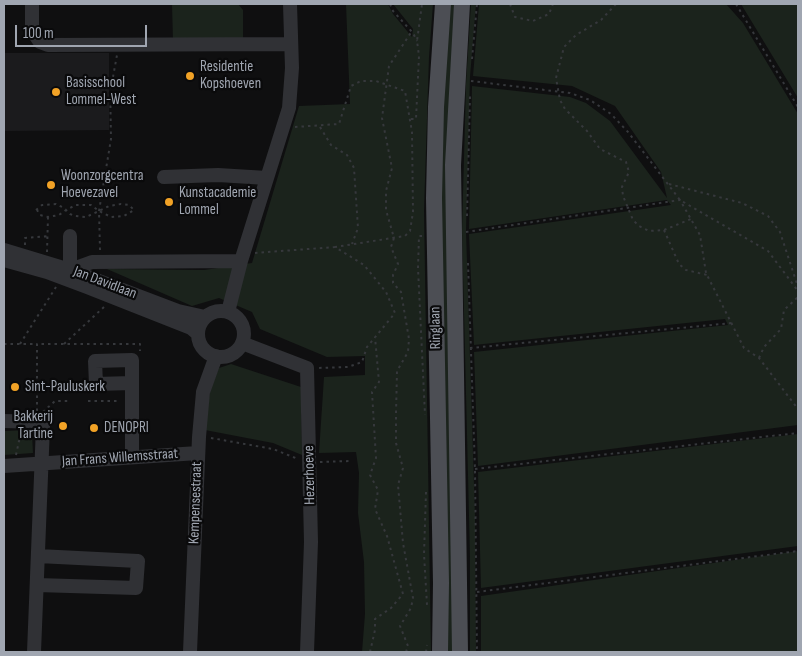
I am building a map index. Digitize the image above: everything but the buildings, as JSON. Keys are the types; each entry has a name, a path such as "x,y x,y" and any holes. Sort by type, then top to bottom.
{"main road":[{"name":"Ringlaan","path":"440,652 441,583 434,198 436,107 443,4"},
{"name":"Ringlaan","path":"460,652 454,166 462,4"}],"street":[{"path":"32,4 32,28 40,42 48,45 291,44"},
{"path":"228,312 242,258 289,108 292,68 290,4"},
{"path":"164,177 218,175 268,178"},
{"path":"66,274 70,236"},
{"name":"Jan Davidlaan","path":"4,250 46,262 66,274"},
{"path":"66,274 92,262 242,258"},
{"name":"Jan Davidlaan","path":"4,260 66,274 158,309 198,334"},
{"name":"Jan Davidlaan","path":"89,283 111,297 158,309 205,317"},
{"path":"216,311 228,312 234,315 242,324 244,337 239,349 228,356 216,356 203,348 198,328 205,317 216,311"},
{"path":"242,343 307,368"},
{"name":"Kempensestraat","path":"190,652 199,437 203,392 216,356"},
{"name":"Hezerhoeve","path":"307,368 311,542 307,652"},
{"path":"132,383 132,457"},
{"path":"4,421 37,420 41,422 43,426 42,463"},
{"name":"Jan Frans Willemsstraat","path":"10,465 198,453"},
{"name":"Jan Frans Willemsstraat","path":"34,652 42,463"},
{"path":"37,585 136,588 138,561 38,556"}],"path":[{"path":"390,4 393,11 412,32 417,42"},
{"path":"411,119 416,118 419,56 417,42 422,4"},
{"path":"472,62 476,4"},
{"path":"510,4 515,17 533,21 550,14 553,4"},
{"path":"616,4 601,20 570,40 564,47 556,78 558,91 565,109 587,131 600,149 626,162 629,172 622,187 623,196 633,220 639,226 649,231 664,230 691,218"},
{"path":"736,4 798,107"},
{"path":"406,652 408,646 400,626 411,608 413,598 403,543 398,485 403,468 396,443 396,413 397,372 408,352 409,339 400,292 394,283 393,275 398,264 397,256 392,247 394,238 386,210 386,191 392,168 382,118 389,66 412,32"},
{"path":"100,262 99,211 111,139 110,79 113,77 118,45"},
{"path":"242,258 394,238 406,236 410,231 413,212 411,119 405,91 376,80 361,81 351,86 339,124 320,127 283,127"},
{"path":"471,81 570,93 590,100 611,114 669,184 691,218 700,235 707,275 744,348 759,358 798,409"},
{"path":"467,223 470,91"},
{"path":"320,127 331,144 347,155 354,168 358,228 352,244"},
{"path":"669,184 742,203 768,216 780,232 798,287"},
{"path":"461,233 680,200 768,251 798,291"},
{"path":"99,211 86,217 75,216 66,210 56,204 42,205 36,210 40,215 48,217 59,216 66,210 76,205 90,205 99,211 111,217 124,216 136,210 128,205 121,204 109,206 99,211"},
{"path":"46,262 49,237 48,217"},
{"path":"664,230 679,264 686,270 707,275"},
{"path":"425,417 418,268 419,236 427,235"},
{"path":"25,255 26,238 49,237"},
{"path":"307,368 348,367 362,362 367,347 394,314 386,292 364,265 335,247"},
{"path":"468,261 475,469 477,652"},
{"path":"20,344 66,274"},
{"path":"64,344 108,303 111,297"},
{"path":"759,358 764,347 781,328 784,310 798,297"},
{"path":"463,348 732,323"},
{"path":"370,652 375,630 375,619 391,608 403,594 387,536 375,510 378,490 370,476 376,458 372,392 379,382 375,336"},
{"path":"4,344 37,344"},
{"path":"10,465 16,447 37,420 55,401 69,401"},
{"path":"88,401 132,401"},
{"path":"475,469 798,433"},
{"path":"199,437 274,450 310,462 350,461"},
{"path":"426,487 424,554 428,606"},
{"path":"477,592 798,551"},
{"path":"426,652 427,639"}],"shaded area":[{"path":"172,4 238,4 243,10 243,41 173,41"},
{"path":"346,4 388,4 393,14 412,37 413,29 393,4 433,4 429,57 424,210 431,652 362,652 365,614 364,562 358,513 359,473 356,452 319,453 324,377 365,375 365,356 327,357 260,329 252,312 219,298 192,306 107,269 204,270 252,263 299,106 350,104"},
{"path":"449,4 456,4 453,652 446,652 441,138"},
{"path":"471,4 476,4 470,77 466,231 475,517 476,652 470,652 470,557 462,231 466,84"},
{"path":"479,4 726,4 743,23 798,114 798,425 478,466 474,352 728,325 725,319 474,345 469,234 671,205 667,200 469,229 472,86 570,97 586,103 610,121 667,198 661,172 615,106 572,86 473,76"},
{"path":"741,4 798,4 798,98"},
{"name":"Basisschool Lommel-West","path":"4,53 109,53 109,130 4,131"},
{"path":"231,364 301,387 302,455 273,443 205,430 210,390 219,368"},
{"path":"27,430 27,434 32,434 33,453 4,455 4,431"},
{"path":"798,434 798,546 481,588 478,472"},
{"path":"798,551 798,652 481,652 481,596"}],"place":[{"name":"Residentie Kopshoeven","path":"190,76"},
{"name":"Basisschool Lommel-West","path":"56,92"},
{"name":"Woonzorgcentra Hoevezavel","path":"51,185"},
{"name":"Kunstacademie Lommel","path":"169,202"},
{"name":"Sint-Pauluskerk","path":"15,387"},
{"name":"Bakkerij Tartine","path":"63,426"},
{"name":"DENOPRI","path":"94,428"}]}
